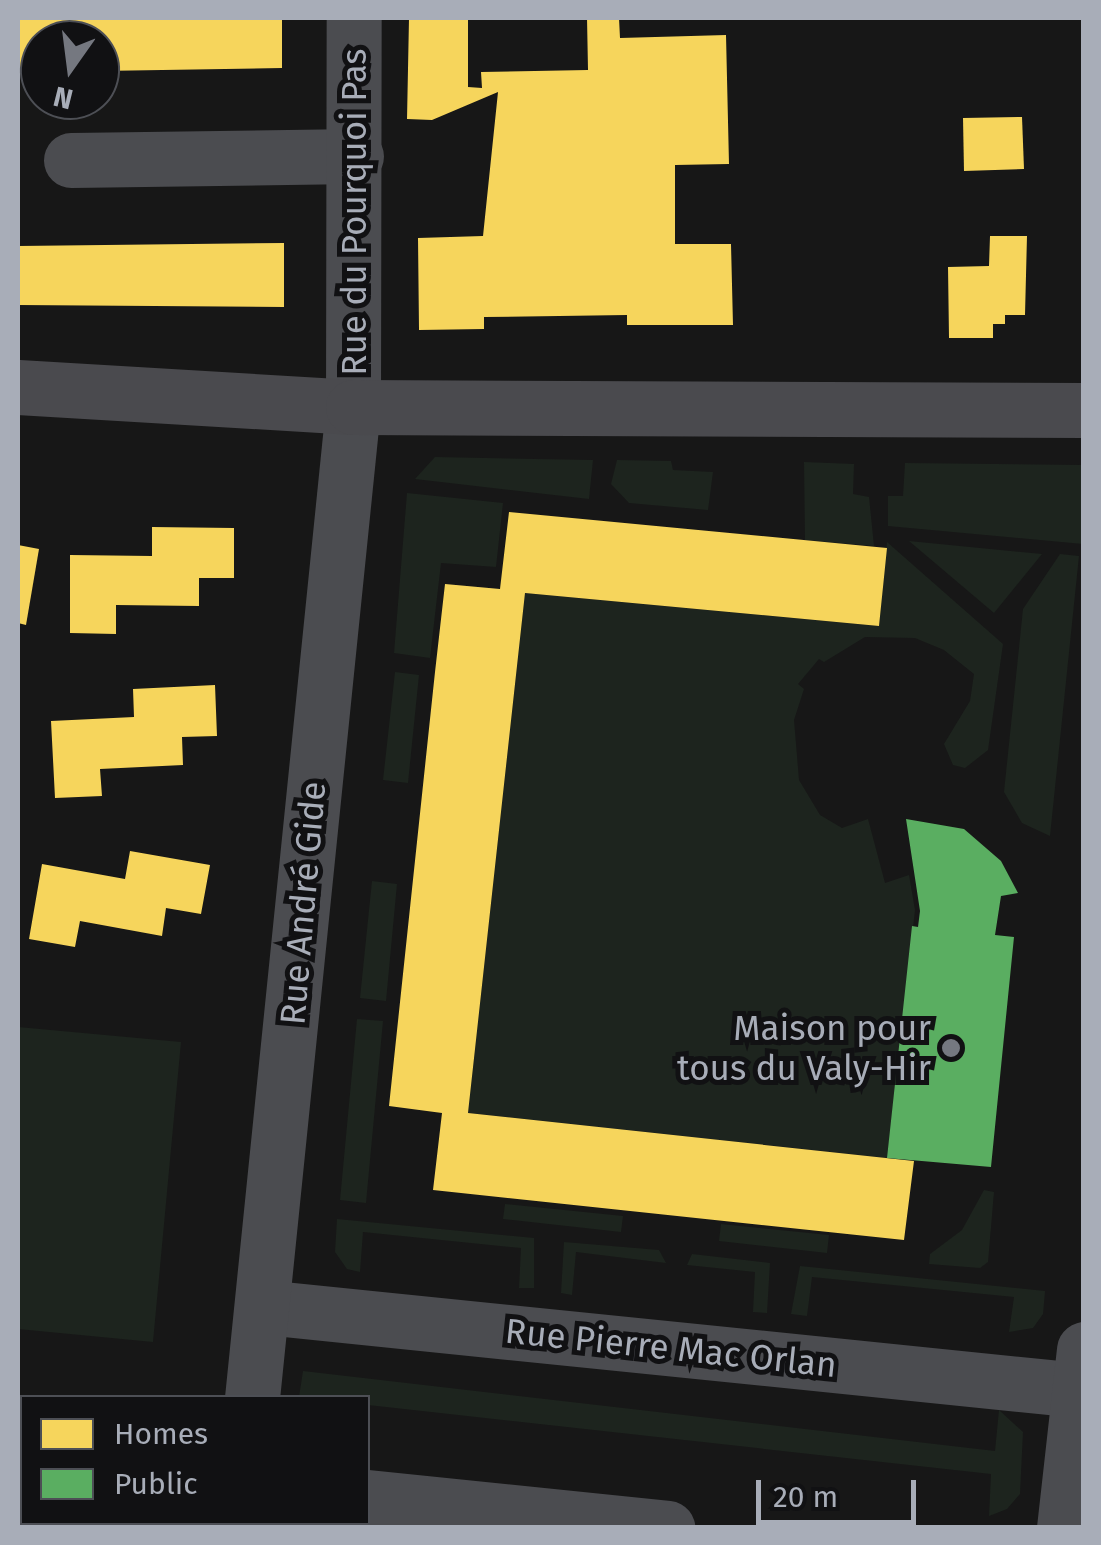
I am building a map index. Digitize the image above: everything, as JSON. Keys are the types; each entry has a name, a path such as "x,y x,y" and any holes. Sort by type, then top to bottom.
{"street":[{"name":"Rue du Pourquoi Pas","path":"353,408 354,18"},
{"path":"70,160 356,156"},
{"path":"18,387 353,408 1084,410"},
{"name":"Rue André Gide","path":"252,1395 353,408"},
{"name":"Rue Pierre Mac Orlan","path":"264,1307 1081,1370"},
{"path":"1064,1528 1081,1370"},
{"path":"370,1496 666,1528"}],"shaded area":[{"path":"435,457 593,460 589,499 415,479"},
{"path":"617,460 671,461 673,470 713,472 708,510 629,503 611,484"},
{"path":"804,462 854,464 853,494 869,497 874,546 805,540"},
{"path":"905,463 1083,465 1083,544 888,526 888,496 903,496"},
{"path":"407,493 503,503 496,567 441,563 430,658 394,653"},
{"path":"909,541 1042,554 994,613"},
{"path":"887,542 1003,644 988,750 965,768 953,765 944,744 970,701 974,674 944,650 915,638 865,637 824,662 819,659 798,684 804,689 794,720 799,780 820,815 842,828 868,819 885,883 909,875 915,910 887,1158 468,1113 525,593 879,626"},
{"path":"1060,554 1079,556 1050,836 1022,823 1004,792 1023,609"},
{"path":"395,672 419,675 408,783 383,780"},
{"path":"372,881 397,884 386,1001 360,998"},
{"path":"357,1019 383,1021 366,1203 340,1200"},
{"path":"18,1027 181,1042 153,1342 18,1329"},
{"path":"984,1190 994,1192 988,1262 980,1268 929,1264 930,1254 962,1230"},
{"path":"505,1204 623,1216 621,1232 503,1219"},
{"path":"337,1219 534,1238 534,1288 519,1288 521,1248 363,1232 360,1272 347,1269 335,1252"},
{"path":"721,1224 829,1235 827,1253 719,1241"},
{"path":"564,1242 659,1250 666,1263 576,1252 572,1295 561,1293"},
{"path":"692,1254 770,1263 767,1313 753,1312 755,1272 687,1265"},
{"path":"800,1266 1045,1291 1043,1314 1033,1328 1009,1332 1014,1297 812,1277 807,1316 791,1314"},
{"path":"303,1371 995,1451 999,1410 1023,1432 1020,1494 1007,1509 989,1516 991,1474 370,1405 370,1395 299,1395"}],"building: Homes":[{"path":"18,18 282,18 282,68 120,71 120,20 20,20 18,72"},
{"path":"409,18 468,18 468,87 482,88 481,72 588,70 587,18 619,18 620,38 726,35 729,164 675,165 675,244 731,244 733,325 627,325 627,315 484,317 484,329 419,330 418,238 483,236 498,92 432,120 407,119"},
{"path":"1022,117 1024,169 964,171 963,118"},
{"path":"990,236 1027,236 1025,315 1005,315 1005,324 993,324 993,338 949,338 948,267 989,266"},
{"path":"284,243 284,307 18,305 18,246"},
{"path":"509,512 887,548 879,626 525,593 468,1113 914,1161 904,1240 433,1190 442,1113 389,1106 435,672 445,584 500,589"},
{"path":"152,527 234,528 234,578 199,578 199,606 116,605 116,634 70,633 70,555 152,556"},
{"path":"18,545 39,549 26,625 18,623"},
{"path":"215,685 217,736 182,737 183,765 100,769 102,796 55,798 51,721 134,717 133,689"},
{"path":"130,851 210,865 201,914 166,908 162,936 80,921 75,947 29,939 42,864 125,879"}],"building: Public":[{"name":"Maison pour tous du Valy-Hir","path":"906,819 964,829 1001,861 1018,893 1001,896 995,935 1014,937 991,1167 887,1158 912,926 918,927 920,911"}],"place":[{"name":"Maison pour tous du Valy-Hir","path":"951,1048"}]}
